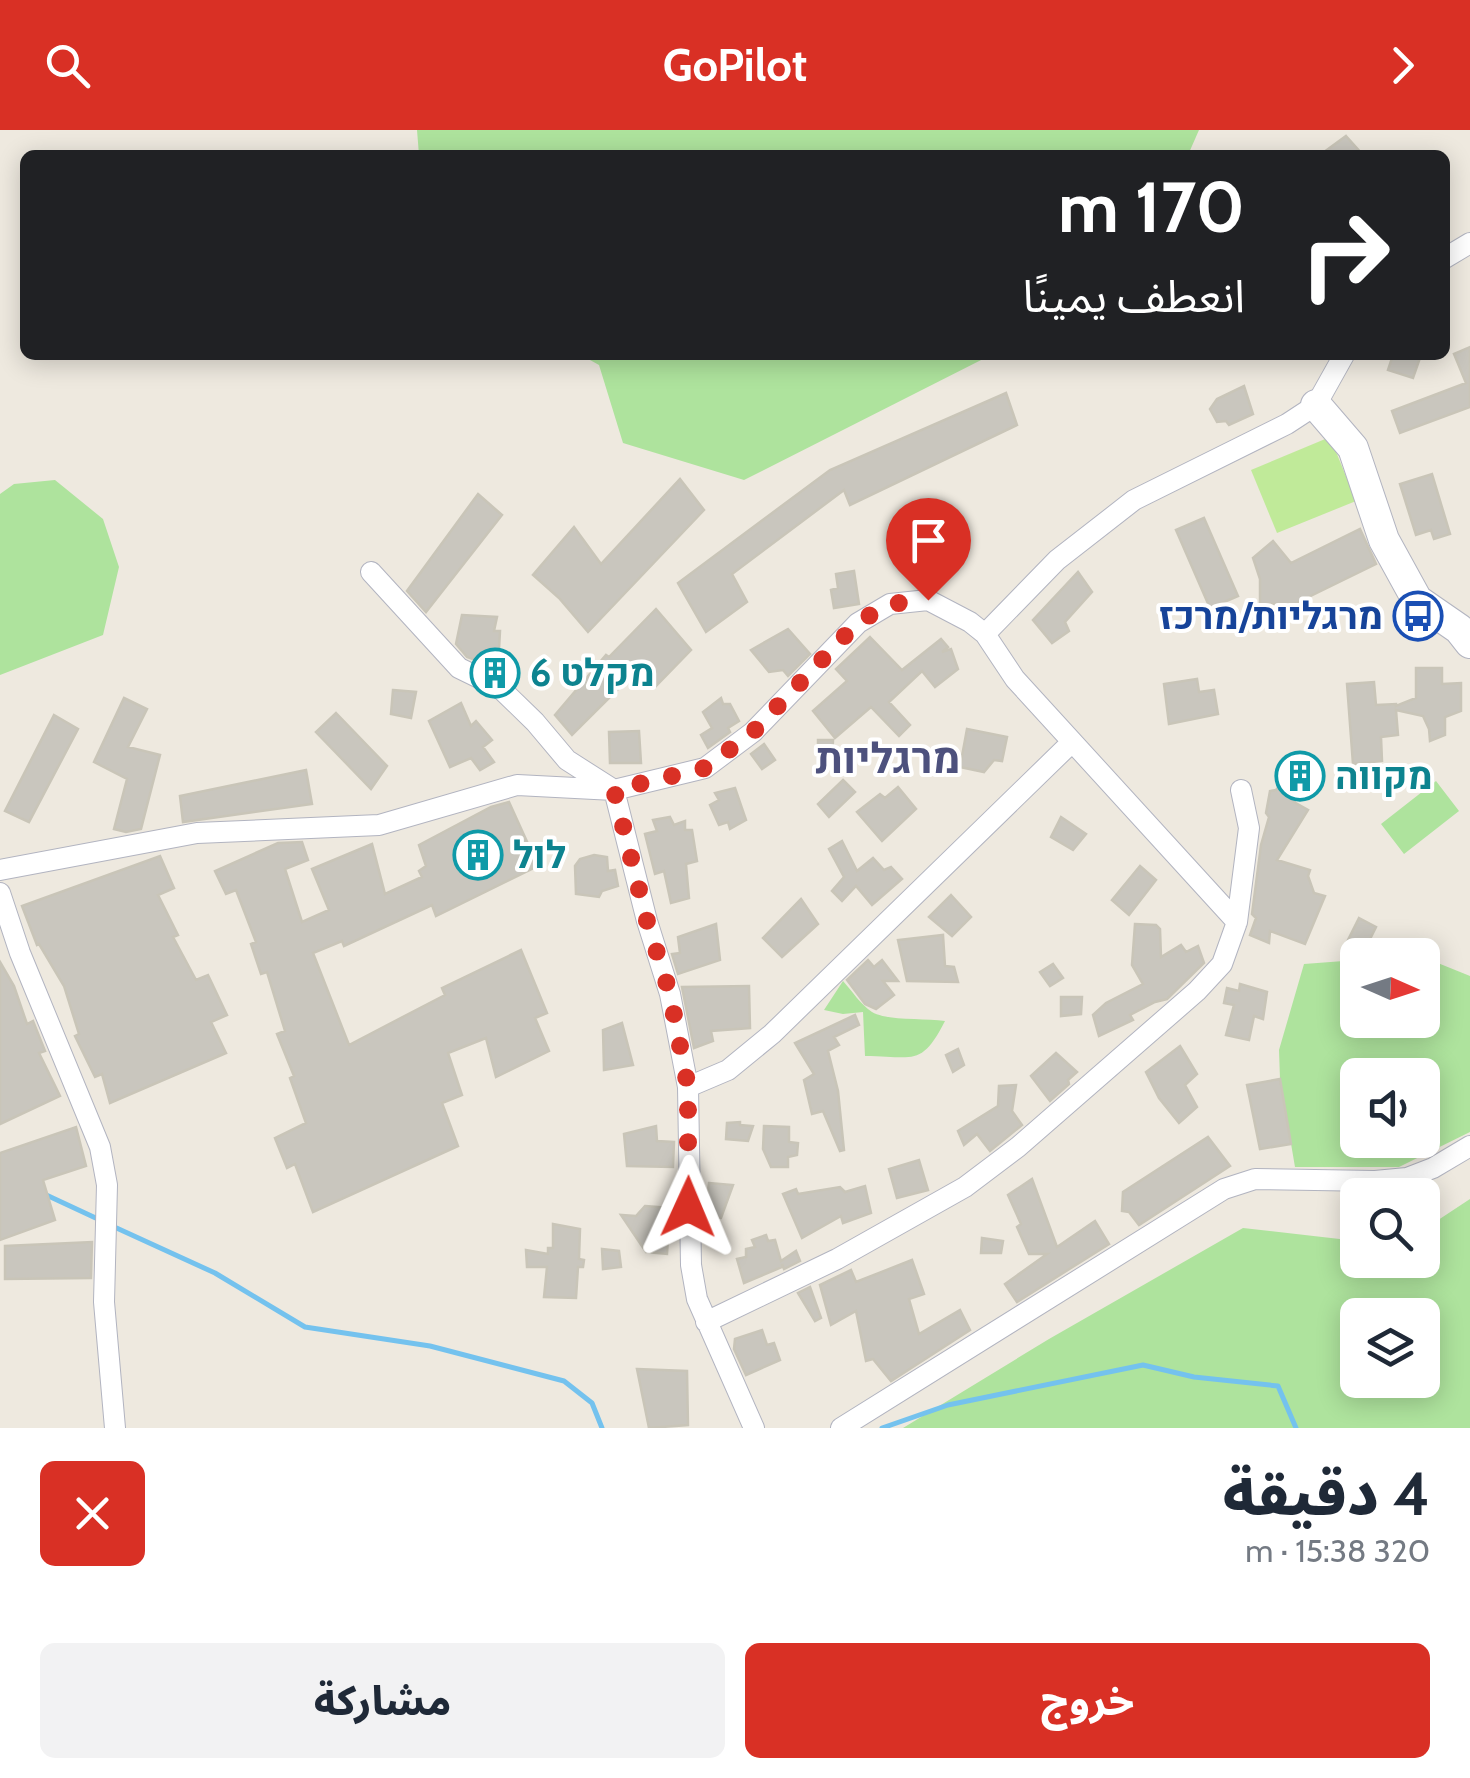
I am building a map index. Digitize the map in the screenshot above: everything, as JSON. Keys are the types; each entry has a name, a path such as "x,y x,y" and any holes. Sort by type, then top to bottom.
{"street":[{"path":"985,634 1057,560 1134,500 1287,424 1316,405 1341,360"},
{"path":"1316,405 1354,448 1384,540 1417,600 1466,633"},
{"path":"371,572 458,668 500,688 567,760 614,790 670,994 688,1087 690,1265 706,1322 754,1428"},
{"path":"0,870 197,833 378,824 517,785 614,790 705,768 753,732 858,622 890,604 928,600 985,634 1015,679 1237,922"},
{"path":"688,1087 728,1070 772,1034 1072,742"},
{"path":"706,1322 837,1259 965,1187 1197,992 1222,964 1237,922 1249,828 1241,790"},
{"path":"0,893 20,952 100,1146 107,1185 104,1302 115,1428"},
{"path":"842,1428 1224,1189 1254,1180 1407,1178 1470,1146"}],"green space":[{"path":"417,130 1199,130 1190,150 419,150"},
{"path":"590,360 981,360 744,480 623,443 599,365"},
{"path":"1330,437 1356,501 1277,533 1251,470"},
{"path":"55,480 103,519 119,567 103,635 0,675 0,494 14,484"},
{"path":"1436,781 1459,811 1404,854 1381,824"},
{"path":"1340,961 1340,1038 1440,1038 1440,964 1470,976 1470,1132 1440,1147 1440,1058 1340,1058 1340,1158 1417,1158 1399,1167 1295,1167 1279,1050 1304,964"},
{"path":"843,981 864,1006 879,1015 945,1021 922,1053 905,1057 865,1056 863,1012 843,1014 824,1010"},
{"path":"1470,1199 1470,1428 903,1428 1049,1339 1243,1228 1340,1239 1340,1278 1440,1278 1440,1219"}],"building":[{"path":"1346,136 1359,150 1327,150"},
{"path":"1470,347 1470,407 1400,433 1392,411 1466,383 1454,354"},
{"path":"1391,360 1419,360 1413,378 1388,370"},
{"path":"1244,386 1253,414 1229,425 1226,421 1217,422 1210,409 1217,399"},
{"path":"1006,393 1017,425 850,505 844,490 732,574 747,602 706,632 678,583 830,470"},
{"path":"1432,474 1450,534 1434,539 1431,530 1416,535 1400,484"},
{"path":"680,479 704,510 588,632 533,575 574,527 601,564"},
{"path":"478,494 502,515 426,612 407,591"},
{"path":"1204,518 1238,596 1210,608 1176,530"},
{"path":"928,523 953,526 949,571 923,569"},
{"path":"1360,529 1376,564 1294,604 1260,604 1260,579 1253,558 1273,541 1291,563"},
{"path":"854,571 859,604 834,608 831,590 838,588 836,574"},
{"path":"1078,572 1092,592 1065,622 1069,631 1052,643 1033,620"},
{"path":"656,609 691,650 656,686 638,669 572,735 555,715 606,655 609,657"},
{"path":"462,615 497,617 494,631 500,631 498,668 467,657 456,644"},
{"path":"788,629 810,654 788,676 783,670 769,672 751,650"},
{"path":"870,637 902,670 941,639 948,647 942,652 951,649 958,669 935,687 922,671 889,702 910,725 899,736 871,707 835,738 813,711 847,681 836,669"},
{"path":"1416,668 1442,668 1442,684 1461,683 1461,711 1445,717 1445,735 1430,741 1423,716 1396,710 1398,735 1381,737 1382,761 1353,764 1347,684 1374,682 1376,705 1396,706 1416,698"},
{"path":"1197,679 1199,692 1214,690 1218,714 1169,724 1164,684"},
{"path":"393,690 416,692 411,718 391,714"},
{"path":"124,698 147,709 128,747 160,755 141,829 126,832 114,829 127,779 94,762"},
{"path":"721,698 723,704 730,704 739,721 708,748 701,735 712,728 703,712"},
{"path":"461,703 471,726 476,721 492,740 483,747 494,762 480,770 471,758 450,767 429,721"},
{"path":"336,713 387,766 371,789 316,732"},
{"path":"54,715 78,729 29,822 5,811"},
{"path":"967,729 1007,737 1002,761 994,760 984,772 960,767"},
{"path":"639,731 641,763 610,763 609,732"},
{"path":"818,740 833,740 832,764 818,769"},
{"path":"764,744 775,760 762,769 751,754"},
{"path":"1299,760 1316,773 1294,802 1308,810 1277,860 1310,870 1314,893 1325,896 1305,944 1270,931 1269,943 1250,935 1256,918 1252,914 1261,845 1269,817 1266,813 1270,791 1276,790"},
{"path":"306,770 312,804 183,822 180,796"},
{"path":"843,780 855,792 829,817 818,804"},
{"path":"898,787 916,809 882,841 857,812 880,794 885,798"},
{"path":"735,788 746,820 730,829 728,822 719,825 710,805 719,800 715,793"},
{"path":"509,802 538,866 436,916 432,905 344,946 342,941 313,953 349,1045 445,995 442,988 521,950 547,1013 535,1018 549,1051 496,1077 486,1038 448,1053 462,1095 442,1103 458,1146 313,1212 295,1164 287,1168 275,1138 306,1123 290,1078 294,1076 277,1034 285,1031 267,972 261,974 251,944 256,942 236,890 226,894 215,871 278,843 302,842 308,860 285,869 302,922 329,910 312,869 372,844 385,894 422,877 419,871 426,866 419,845 491,807"},
{"path":"670,817 674,825 685,821 685,830 692,830 697,861 686,864 689,898 671,903 664,871 655,874 645,834 657,831 653,820"},
{"path":"1061,817 1086,834 1073,850 1051,837"},
{"path":"842,841 857,871 873,858 884,870 891,867 902,879 872,905 856,886 842,901 832,891 844,877 829,849"},
{"path":"160,856 174,888 158,895 178,935 173,937 196,980 208,975 227,1015 211,1022 226,1053 110,1103 102,1074 95,1077 75,1036 79,1034 64,986 37,945 22,906"},
{"path":"607,857 608,871 615,870 618,886 602,891 599,897 576,894 575,866 580,859"},
{"path":"1140,866 1156,880 1129,915 1112,900"},
{"path":"951,895 971,917 952,936 929,917"},
{"path":"801,899 818,924 782,957 763,938"},
{"path":"1359,918 1376,927 1370,938 1349,938"},
{"path":"716,924 720,960 678,974 672,954 680,953 678,937"},
{"path":"1135,924 1156,925 1160,929 1161,957 1181,945 1186,952 1198,946 1204,963 1167,999 1130,1015 1133,1020 1099,1036 1093,1015 1106,1003 1143,984 1132,965"},
{"path":"943,935 945,966 954,967 958,982 907,981 898,940"},
{"path":"868,960 874,967 882,960 898,981 883,981 894,995 876,1009 865,1004 847,980"},
{"path":"0,962 14,986 27,1024 33,1021 45,1051 39,1053 60,1096 0,1124"},
{"path":"1053,964 1063,978 1050,986 1040,972"},
{"path":"1240,984 1267,992 1263,1019 1254,1016 1249,1040 1226,1035 1234,1005 1224,1003 1227,988 1239,991"},
{"path":"749,986 750,1028 711,1031 713,1041 694,1048 682,987"},
{"path":"1061,997 1082,997 1081,1014 1061,1016"},
{"path":"855,1015 859,1025 834,1037 839,1045 828,1051 838,1091 844,1150 840,1151 823,1111 812,1114 804,1080 814,1074 795,1043"},
{"path":"622,1023 633,1065 604,1070 603,1030"},
{"path":"1180,1046 1197,1074 1185,1085 1197,1107 1179,1123 1159,1098 1146,1072"},
{"path":"958,1049 964,1065 953,1072 946,1055"},
{"path":"1056,1053 1077,1072 1050,1101 1031,1076"},
{"path":"1280,1079 1291,1144 1260,1149 1247,1085"},
{"path":"1016,1085 1012,1111 1022,1125 990,1151 977,1134 964,1145 958,1131 998,1106 999,1086"},
{"path":"727,1123 753,1126 748,1141 726,1139"},
{"path":"656,1126 657,1141 674,1142 673,1167 627,1166 624,1134"},
{"path":"764,1126 789,1127 789,1142 798,1143 797,1155 788,1157 788,1167 771,1167 763,1149"},
{"path":"76,1127 86,1166 43,1180 55,1220 0,1240 0,1153"},
{"path":"1208,1137 1230,1166 1139,1225 1129,1212 1122,1211 1123,1192"},
{"path":"919,1160 928,1190 897,1198 889,1169"},
{"path":"1032,1179 1057,1247 1095,1221 1109,1244 1017,1302 1005,1284 1047,1254 1029,1254 1008,1195"},
{"path":"709,1183 733,1185 721,1218 705,1217"},
{"path":"865,1186 871,1213 843,1223 841,1216 802,1238 783,1194 796,1189 798,1194 840,1187 845,1192"},
{"path":"645,1206 670,1208 667,1254 646,1252 621,1215 636,1216"},
{"path":"553,1224 580,1229 579,1259 584,1260 583,1267 578,1267 576,1298 544,1297 547,1267 527,1267 526,1250 548,1254 548,1248 553,1248"},
{"path":"766,1235 768,1241 775,1240 781,1261 796,1251 800,1261 784,1269 782,1264 744,1283 737,1259 746,1257 746,1249 755,1247 752,1240"},
{"path":"982,1238 1003,1241 1001,1253 981,1253"},
{"path":"92,1242 91,1278 5,1279 5,1246"},
{"path":"602,1249 619,1251 621,1267 603,1269"},
{"path":"912,1260 924,1294 909,1299 919,1334 960,1310 970,1330 891,1381 873,1359 866,1361 856,1311 831,1325 820,1285 851,1270 856,1282"},
{"path":"810,1287 821,1318 815,1321 798,1293"},
{"path":"762,1330 767,1345 774,1343 780,1360 746,1375 734,1349 735,1339"},
{"path":"637,1369 687,1371 688,1425 649,1428"}],"waterway":[{"path":"42,1193 100,1220"},
{"path":"110,1225 215,1273 305,1327 430,1346 564,1381 592,1403 602,1428"},
{"path":"882,1428 948,1405 1143,1365 1194,1377 1278,1386 1296,1428"}],"place":[{"name":"מרגליות/מרכז","path":"1418,616"},
{"name":"מקלט 6","path":"495,673"},
{"name":"מקווה","path":"1300,776"},
{"name":"לול","path":"478,855"}],"district":[{"name":"מרגליות","path":"888,758"}],"route":[{"path":"688,1207 688,1087 670,994 614,790 705,768 753,732 858,622 890,604 928,600"}]}
